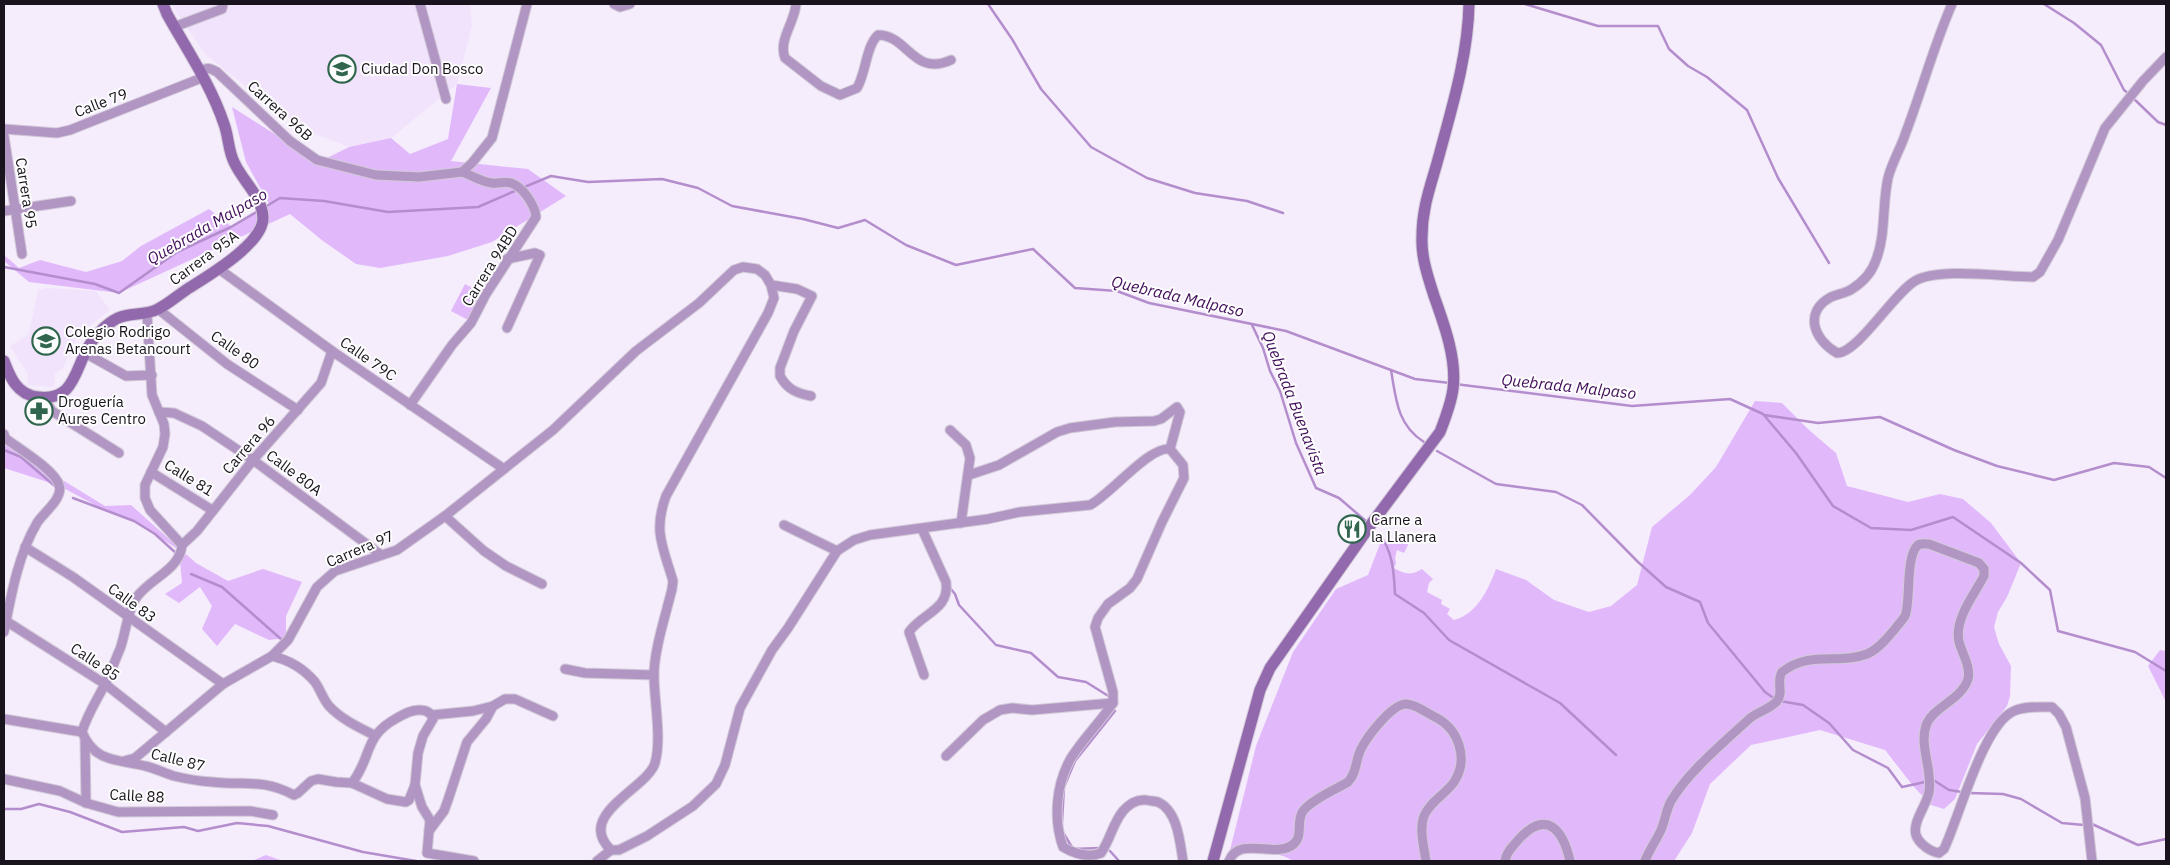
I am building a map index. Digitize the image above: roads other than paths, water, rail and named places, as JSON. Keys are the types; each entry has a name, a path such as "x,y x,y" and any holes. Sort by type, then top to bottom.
{"main road":[{"name":"Carrera 95A","path":"44,398 57,395 68,387 79,372 85,353 103,329 111,322 120,317 147,314 158,309 218,269 251,242 261,228 261,211 256,196 234,163 224,124 202,74 174,27 163,4"},
{"path":"1213,861 1260,690 1270,668 1372,523 1440,432 1446,417 1453,383 1448,343 1428,276 1422,238 1424,208 1428,187 1439,155 1465,52 1469,4"},
{"path":"5,363 14,384 25,393 44,398"}],"street":[{"path":"174,27 222,10 223,4"},
{"path":"420,4 446,99"},
{"path":"462,172 472,163 492,138 527,4"},
{"path":"614,4 620,7 630,4"},
{"path":"796,4 796,11 783,46 785,58 821,86 840,96 857,88 867,63 871,44 878,35 892,39 923,62 931,65 939,65 950,60"},
{"path":"1952,4 1906,134 1890,169 1884,197 1882,233 1876,260 1868,276 1852,290 1830,298 1820,306 1814,320 1814,329 1820,341 1837,353 1846,351 1851,347 1907,288 1924,278 1958,274 2033,276 2040,272 2058,240 2101,136 2143,81 2166,56"},
{"name":"Carrera 96B","path":"202,74 205,68 210,68 217,72 290,141 317,160 376,175 419,177 462,172"},
{"name":"Calle 79","path":"4,129 56,132 70,130 202,74"},
{"name":"Carrera 95","path":"4,136 22,254"},
{"name":"Carrera 94BD","path":"410,405 452,345 471,323 508,259 536,217 522,190 514,185 510,183 491,183 462,172"},
{"path":"4,210 71,201"},
{"path":"508,259 535,253 540,255 508,328"},
{"name":"Carrera 97","path":"124,761 135,758 223,684 272,656 288,640 317,587 335,571 380,554 397,550 445,516 553,430 636,351 699,303 734,270 744,266 757,269 765,274 772,285"},
{"name":"Calle 79C","path":"218,269 332,351 504,469"},
{"path":"611,850 603,843 601,834 604,818 612,806 643,778 654,765 657,701 654,675 672,589 672,581 658,529 660,512 666,496 768,313 774,298 772,285 797,289 812,296 794,331 780,372 781,379 789,389 796,393 810,396"},
{"name":"Calle 80","path":"158,309 227,364 298,410"},
{"path":"147,314 152,395 164,424 164,440 145,485 145,498 150,510 182,545"},
{"name":"Carrera 96","path":"86,803 83,736 85,721 105,684 120,647 134,600 143,588 177,562 182,552 182,545 197,531 253,460 321,383 332,351"},
{"path":"85,353 126,376 152,375"},
{"path":"4,379 5,363"},
{"path":"44,398 52,411 119,453"},
{"path":"969,475 999,465 1057,432 1070,428 1115,422 1154,421 1161,419 1177,407 1180,412 1170,450"},
{"name":"Calle 80A","path":"159,412 174,413 202,426 253,460 380,554"},
{"path":"950,430 966,445 969,452 969,475 961,523"},
{"path":"4,434 5,438 56,477 60,487 59,495 38,522 25,547 4,632"},
{"path":"597,861 611,850 619,850 647,836 693,806 716,784 725,765 740,708 772,650 837,551 854,540 870,535 922,529 1020,512 1090,505 1100,500 1125,476 1147,459 1161,450 1170,450 1183,465 1184,478 1137,579 1130,588 1108,604 1098,618 1095,627 1114,692 1112,703 1072,758 1064,773 1058,799 1057,822 1062,847 1071,852 1092,857 1101,853 1121,813 1133,802 1142,800 1158,802 1170,812 1176,828 1183,861"},
{"name":"Calle 81","path":"151,472 212,510"},
{"path":"445,516 484,550 506,566 542,584"},
{"path":"784,525 837,551"},
{"path":"922,529 946,582 948,591 946,599 909,632 924,675"},
{"path":"1645,861 1648,851 1661,830 1670,803 1676,794 1705,760 1751,717 1777,701 1780,696 1780,675 1782,672 1805,660 1853,658 1869,653 1880,645 1898,625 1905,615 1907,580 1914,551 1917,546 1929,544 1979,563 1984,569 1984,576 1958,627 1958,641 1969,677 1966,685 1927,724 1924,740 1929,765 1929,792 1915,829 1917,837 1932,852 1939,853 1944,849 1984,747 2005,717 2014,710 2052,707 2066,726 2085,798 2092,861"},
{"name":"Calle 83","path":"25,547 74,577 223,684"},
{"name":"Calle 85","path":"6,621 105,684 166,732"},
{"path":"272,656 285,659 297,666 315,683 328,705 336,713 374,736"},
{"path":"565,669 585,673 654,675"},
{"path":"432,715 431,724 423,736 418,752 415,785 409,800 406,802 387,800 352,782 374,736 386,725 409,712 428,711 432,715 473,711 493,706 505,699 516,699 553,716"},
{"path":"946,756 983,720 1000,710 1012,708 1032,710 1112,703"},
{"path":"1228,861 1231,856 1241,849 1249,847 1274,851 1294,845 1298,839 1300,818 1304,810 1348,782 1356,769 1358,757 1367,738 1390,712 1397,707 1407,704 1441,720 1451,729 1459,742 1462,756 1460,769 1454,782 1434,801 1423,818 1426,861"},
{"path":"429,831 444,811 467,742 486,720 493,706"},
{"path":"4,719 83,736"},
{"name":"Calle 87","path":"83,736 92,750 102,756 112,760 151,767 174,776 206,781 271,785 294,795 314,779 352,782"},
{"name":"Calle 88","path":"4,779 60,791 104,809 134,813 250,811 273,815"},
{"path":"415,785 422,807 430,820 428,853 474,861"},
{"path":"1505,861 1506,854 1528,830 1534,826 1544,825 1555,828 1562,835 1570,861"}],"waterway":[{"path":"988,4 1012,39 1041,89 1091,147 1147,178 1195,193 1247,201 1283,213"},
{"path":"1525,4 1598,26 1658,26 1669,49 1688,66 1707,77 1747,110 1778,178 1829,263"},
{"path":"2044,4 2074,23 2101,45 2124,90 2129,94"},
{"path":"2133,98 2158,122 2166,125"},
{"name":"Quebrada Malpaso","path":"522,188 551,176 588,182 662,179 698,188 732,206 803,219 838,228 865,220 906,245 956,265 1033,249 1075,288 1117,291 1149,303 1286,331 1415,379 1450,383"},
{"name":"Quebrada Malpaso","path":"265,207 280,198 324,201 388,212 478,207 517,190"},
{"name":"Quebrada Malpaso","path":"4,267 95,284 119,293 177,252 231,227 258,211"},
{"name":"Quebrada Buenavista","path":"1252,325 1280,391 1296,443 1316,488 1339,498 1367,522"},
{"path":"1391,370 1399,410 1403,419 1408,428 1424,442"},
{"name":"Quebrada Malpaso","path":"1455,384 1632,406 1730,399 1763,414 1796,453 1833,506 1871,528 1911,530 1953,517 2021,563 2050,590 2058,631 2135,652 2166,671"},
{"path":"1764,415 1818,423 1880,417 1954,450 1997,466 2054,480 2114,463 2149,467 2166,478"},
{"path":"4,450 21,457 57,488"},
{"path":"1437,451 1496,484 1556,492 1582,505 1638,562 1666,587 1700,602 1708,623 1765,692 1775,699"},
{"path":"73,498 134,521 155,534 177,554"},
{"name":"Quebrada Buenavista","path":"1379,534 1390,555 1395,594 1424,613 1449,640 1560,703 1616,755"},
{"path":"191,574 222,587 282,640"},
{"path":"950,588 955,594 959,605 996,645 1031,653 1058,677 1086,682 1110,697"},
{"path":"1780,701 1803,705 1829,723 1853,750 1888,768 1902,787 1925,782"},
{"path":"1062,822 1064,787 1075,761 1115,711"},
{"path":"1935,781 1949,790 1962,792"},
{"path":"1969,793 2003,794 2021,799 2062,823 2084,825"},
{"path":"4,809 21,809 39,804 70,812 122,832 184,827 198,831 237,823 268,826 363,852 416,861"},
{"path":"2092,824 2138,845 2166,839"},
{"path":"1064,834 1073,849 1100,848"},
{"path":"1110,851 1119,861"}],"place":[{"name":"Ciudad Don Bosco","path":"342,69"},
{"name":"Colegio Rodrigo Arenas Betancourt","path":"46,341"},
{"name":"Droguería Aures Centro","path":"39,411"},
{"name":"Carne a la Llanera","path":"1352,529"}]}
